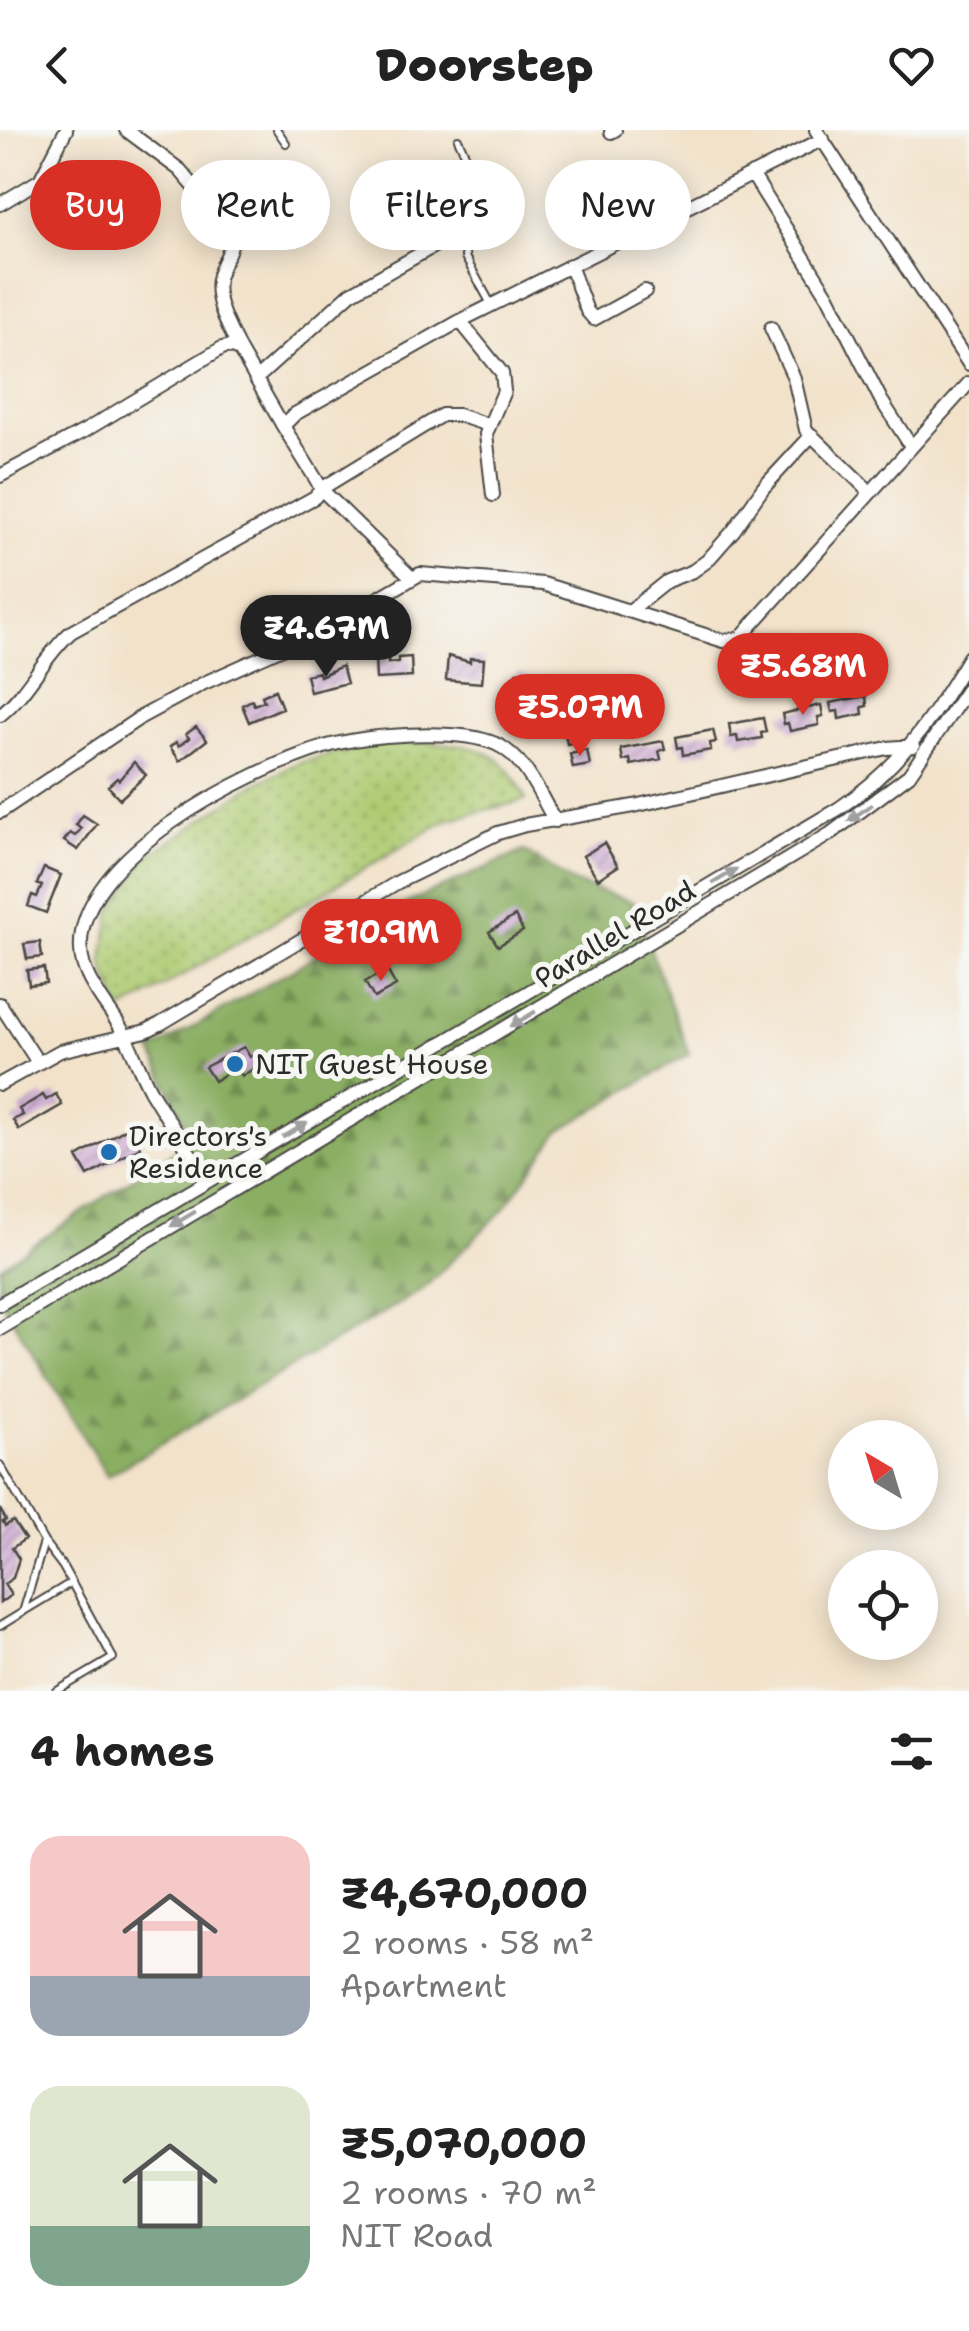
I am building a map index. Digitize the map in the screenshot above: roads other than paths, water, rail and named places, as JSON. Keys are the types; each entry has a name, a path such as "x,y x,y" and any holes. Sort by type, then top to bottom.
{"street":[{"path":"0,204 40,180 66,130"},
{"path":"126,130 180,170 232,231 230,253 218,287 223,313 240,351 320,489 412,578"},
{"path":"284,426 295,414 460,321 752,174 820,135 969,364"},
{"path":"752,174 828,296 880,400 911,446"},
{"path":"256,379 351,294 427,250"},
{"path":"570,265 587,311 594,318 645,291"},
{"path":"460,321 502,373 504,392 486,434 492,495"},
{"path":"771,328 799,394 804,426 870,492"},
{"path":"0,476 86,430 222,348 231,346 240,351"},
{"path":"0,812 140,716 325,629 412,578 430,572 542,584 724,640 740,638 969,383"},
{"path":"0,716 71,632 306,504 320,489 442,415 458,415 488,424"},
{"path":"632,610 666,581 707,561 763,488 812,434"},
{"name":"Parallel Road","path":"0,1304 868,789 912,746 938,711 969,657"},
{"name":"Parallel Road","path":"0,1329 830,834 908,775 969,688"},
{"path":"208,1181 152,1093 82,961 80,945 89,910 130,855 167,825 226,788 279,763 358,739 406,735 462,737 492,742 508,751 522,764 554,821"},
{"path":"0,1084 37,1061 160,1024 450,854 498,833 886,748 930,746"},
{"path":"0,1004 37,1061"}],"lane":[{"path":"277,130 286,143"},
{"path":"458,139 487,200 486,212 465,248 467,263 492,304"},
{"path":"0,1465 72,1582 113,1658 57,1691"},
{"path":"23,1612 44,1542"},
{"path":"0,1626 72,1582"}],"place":[{"name":"NIT Guest House","path":"235,1064"},
{"name":"Directors's Residence","path":"109,1152"}]}
